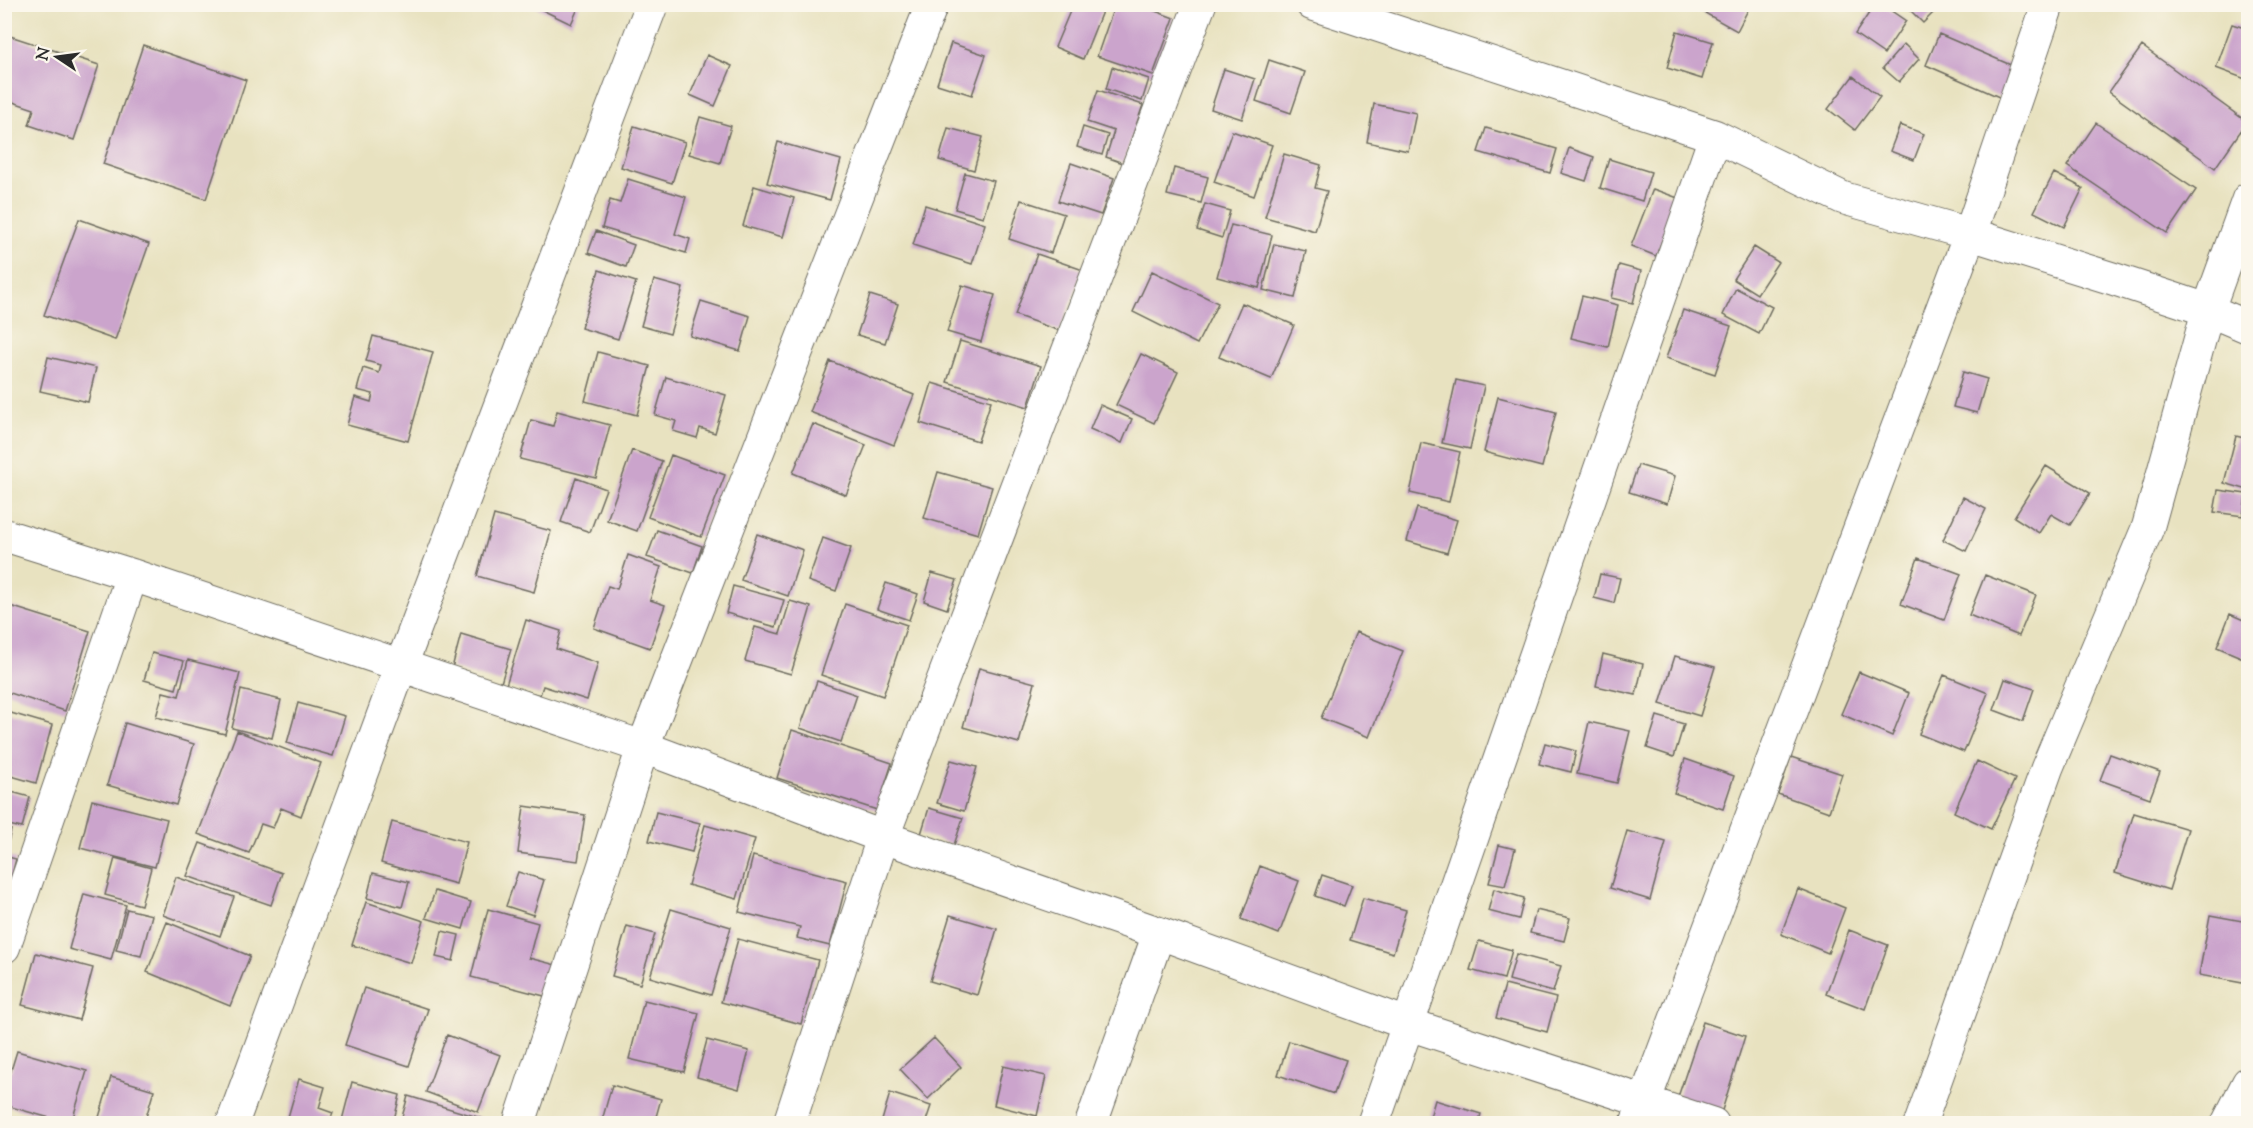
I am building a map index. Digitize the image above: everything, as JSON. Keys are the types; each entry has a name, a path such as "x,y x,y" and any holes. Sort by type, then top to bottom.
{"street":[{"path":"232,1124 401,666 652,4"},
{"path":"519,1124 643,747 932,4"},
{"path":"789,1124 883,837 1200,4"},
{"path":"1312,4 1714,136 1843,198 1970,234 2208,310 2248,327"},
{"path":"1639,1112 1970,234 2048,4"},
{"path":"1372,1124 1714,136"},
{"path":"1920,1124 2047,768 2148,527 2208,310 2248,199"},
{"path":"4,535 132,575 643,747 883,837 1159,933 1408,1024 1639,1112 1713,1124"},
{"path":"4,947 132,575"},
{"path":"1091,1124 1159,933"},
{"path":"2227,1124 2248,1083"}],"building":[{"path":"530,4 580,4 571,24"},
{"path":"1073,4 1105,4 1083,59 1055,47"},
{"path":"1115,4 1136,4 1174,18 1153,75 1097,56"},
{"path":"1384,4 1403,4 1399,11"},
{"path":"1689,4 1751,4 1737,31"},
{"path":"1875,4 1881,4 1906,21 1884,54 1855,34"},
{"path":"1904,4 1942,4 1923,23"},
{"path":"2232,24 2248,29 2248,80 2216,68"},
{"path":"1677,31 1713,42 1702,79 1667,68"},
{"path":"4,34 99,65 74,140 29,125 34,109 4,99"},
{"path":"1939,34 2020,69 2006,100 1926,65"},
{"path":"951,43 986,55 972,95 937,84"},
{"path":"1904,44 1919,59 1899,82 1883,68"},
{"path":"143,45 246,80 206,199 103,164"},
{"path":"2142,46 2247,122 2215,168 2109,92"},
{"path":"707,55 732,66 715,106 690,95"},
{"path":"1269,60 1305,72 1291,113 1256,101"},
{"path":"1112,67 1149,79 1142,101 1106,89"},
{"path":"1224,69 1255,79 1242,119 1211,109"},
{"path":"1853,76 1880,97 1855,130 1828,109"},
{"path":"1098,90 1143,105 1123,163 1106,157 1114,131 1087,122"},
{"path":"1374,104 1416,113 1408,151 1367,142"},
{"path":"700,117 731,126 720,163 689,154"},
{"path":"2096,123 2196,190 2167,233 2067,166"},
{"path":"1900,125 1924,134 1914,160 1890,151"},
{"path":"634,126 685,142 672,183 621,167"},
{"path":"1083,127 1108,135 1102,155 1077,147"},
{"path":"948,128 983,137 974,170 939,160"},
{"path":"1486,128 1557,149 1550,173 1478,152"},
{"path":"1232,131 1272,145 1254,196 1214,182"},
{"path":"778,142 841,160 830,200 767,183"},
{"path":"1569,148 1594,157 1586,181 1561,173"},
{"path":"1284,154 1321,165 1315,188 1327,191 1315,231 1265,217"},
{"path":"1609,159 1651,172 1642,201 1600,188"},
{"path":"1071,163 1114,178 1101,215 1058,201"},
{"path":"1174,168 1208,177 1201,203 1167,195"},
{"path":"965,173 994,181 983,217 955,209"},
{"path":"2054,173 2083,188 2064,227 2034,212"},
{"path":"628,179 686,197 675,234 690,239 686,253 602,228 610,200 620,203"},
{"path":"754,186 794,198 783,237 743,226"},
{"path":"1653,189 1678,198 1656,256 1631,246"},
{"path":"1021,200 1064,214 1051,253 1009,239"},
{"path":"1205,204 1230,211 1222,238 1197,230"},
{"path":"925,205 985,224 972,264 913,245"},
{"path":"79,219 149,244 115,340 44,315"},
{"path":"1231,225 1272,235 1259,288 1217,277"},
{"path":"596,231 634,245 626,267 588,253"},
{"path":"1274,244 1306,251 1295,298 1263,290"},
{"path":"1754,247 1778,262 1757,294 1733,279"},
{"path":"1037,254 1083,270 1060,331 1015,315"},
{"path":"1619,265 1641,271 1633,303 1611,298"},
{"path":"599,270 636,282 618,339 581,328"},
{"path":"1152,271 1218,303 1197,344 1133,312"},
{"path":"654,280 683,288 670,334 641,326"},
{"path":"962,285 995,295 981,342 947,332"},
{"path":"1736,288 1772,307 1759,334 1723,315"},
{"path":"870,295 898,304 885,343 857,335"},
{"path":"1582,296 1618,305 1608,347 1571,338"},
{"path":"701,301 750,316 740,351 690,336"},
{"path":"1242,303 1294,325 1271,379 1219,357"},
{"path":"1683,310 1731,326 1715,374 1666,358"},
{"path":"373,336 433,352 408,441 347,425 355,397 371,402 373,394 357,390 363,368 379,373 381,365 366,361"},
{"path":"960,341 1041,366 1028,407 947,382"},
{"path":"598,352 650,366 637,415 585,401"},
{"path":"1141,354 1178,372 1154,423 1116,405"},
{"path":"48,357 96,368 88,402 40,391"},
{"path":"830,361 914,395 894,445 810,412"},
{"path":"1963,372 1987,379 1977,413 1953,407"},
{"path":"666,377 726,395 715,433 700,428 697,438 673,431 676,421 655,415"},
{"path":"1456,380 1484,386 1470,449 1442,443"},
{"path":"932,383 991,401 978,441 920,423"},
{"path":"1498,397 1556,412 1542,467 1484,452"},
{"path":"1100,405 1132,419 1122,443 1090,429"},
{"path":"557,411 610,425 596,478 520,459 531,420 553,426"},
{"path":"813,424 866,445 846,495 793,473"},
{"path":"2236,436 2248,439 2248,490 2224,483"},
{"path":"1421,443 1460,452 1449,502 1410,493"},
{"path":"632,450 662,461 637,531 607,520"},
{"path":"671,455 725,475 701,537 648,517"},
{"path":"1638,465 1675,476 1667,504 1629,492"},
{"path":"2046,466 2090,493 2070,525 2051,514 2039,533 2014,517"},
{"path":"938,472 992,487 978,534 924,518"},
{"path":"576,478 606,489 590,532 561,522"},
{"path":"2218,490 2246,494 2243,516 2214,512"},
{"path":"1963,497 1986,509 1966,551 1943,540"},
{"path":"1417,508 1457,520 1447,553 1407,541"},
{"path":"494,515 551,531 534,592 477,576"},
{"path":"657,530 702,546 693,573 647,557"},
{"path":"757,534 803,550 788,596 741,580"},
{"path":"823,538 851,548 836,591 808,581"},
{"path":"628,555 661,567 650,600 665,605 650,648 594,628 608,586 617,589"},
{"path":"1918,558 1961,574 1944,620 1901,604"},
{"path":"932,573 957,580 947,609 924,601"},
{"path":"1600,574 1620,578 1614,603 1594,598"},
{"path":"1985,575 2036,595 2019,636 1969,615"},
{"path":"886,583 918,594 909,620 877,609"},
{"path":"733,586 784,600 776,627 726,613"},
{"path":"790,601 811,607 791,674 745,661 755,627 780,634"},
{"path":"845,604 907,625 883,696 821,675"},
{"path":"7,605 90,631 65,711 4,691 4,611"},
{"path":"2230,614 2248,622 2248,660 2217,647"},
{"path":"526,620 561,631 556,649 598,663 587,700 543,686 540,695 506,685"},
{"path":"1356,632 1403,651 1369,737 1321,718"},
{"path":"461,634 511,649 501,683 452,668"},
{"path":"152,653 184,661 176,689 144,680"},
{"path":"1603,654 1643,664 1636,695 1596,686"},
{"path":"1675,656 1715,667 1700,716 1660,704"},
{"path":"188,660 240,673 225,734 156,717 163,692 179,696"},
{"path":"979,668 1035,683 1019,743 963,727"},
{"path":"1859,672 1909,693 1892,736 1841,714"},
{"path":"1944,675 1988,693 1964,752 1919,734"},
{"path":"2005,679 2034,689 2023,721 1994,710"},
{"path":"817,681 857,695 841,742 800,728"},
{"path":"241,690 281,700 272,738 232,728"},
{"path":"298,703 345,716 333,756 287,743"},
{"path":"4,711 52,725 36,783 4,774"},
{"path":"1657,716 1684,724 1674,757 1647,748"},
{"path":"1589,722 1630,731 1617,783 1577,774"},
{"path":"125,723 194,744 176,805 107,785"},
{"path":"792,730 892,763 877,810 777,778"},
{"path":"237,731 321,763 301,816 281,808 273,828 261,824 249,853 198,834"},
{"path":"1545,743 1576,751 1571,772 1539,764"},
{"path":"2110,754 2160,772 2150,798 2100,780"},
{"path":"1791,757 1842,774 1829,812 1778,794"},
{"path":"1685,759 1734,776 1723,809 1674,793"},
{"path":"951,760 977,767 964,811 937,803"},
{"path":"1977,761 2015,779 1991,829 1954,812"},
{"path":"4,790 30,797 22,828 4,824"},
{"path":"92,800 167,819 155,867 80,848"},
{"path":"524,806 585,815 578,861 518,853"},
{"path":"929,808 963,818 954,845 921,834"},
{"path":"656,812 700,823 692,852 649,841"},
{"path":"2134,813 2188,829 2169,890 2115,873"},
{"path":"392,822 467,842 456,884 381,863"},
{"path":"705,825 755,839 737,899 688,885"},
{"path":"4,829 11,830 5,855 4,855"},
{"path":"1627,831 1666,842 1650,900 1610,888"},
{"path":"200,843 282,873 271,905 187,876"},
{"path":"1499,845 1515,849 1505,886 1489,883"},
{"path":"4,856 16,859 5,901 4,901"},
{"path":"753,856 847,881 830,946 797,938 800,927 739,912"},
{"path":"115,858 151,868 141,905 105,895"},
{"path":"1260,866 1299,881 1279,934 1241,919"},
{"path":"518,872 544,880 533,915 506,906"},
{"path":"373,873 409,882 402,907 367,898"},
{"path":"1322,875 1352,885 1344,906 1315,896"},
{"path":"176,877 234,897 220,936 163,915"},
{"path":"1494,889 1524,898 1519,919 1488,911"},
{"path":"1798,889 1845,908 1828,953 1781,934"},
{"path":"435,891 471,902 463,929 426,918"},
{"path":"84,894 126,905 111,960 69,949"},
{"path":"1363,898 1406,910 1393,953 1350,940"},
{"path":"366,902 424,921 411,963 352,945"},
{"path":"127,909 152,915 141,956 116,950"},
{"path":"488,909 538,923 529,958 560,966 552,998 471,977"},
{"path":"671,909 731,927 711,995 650,977"},
{"path":"1536,910 1570,918 1564,941 1530,933"},
{"path":"950,915 997,929 977,995 930,981"},
{"path":"2210,915 2248,922 2248,984 2199,975"},
{"path":"167,922 250,956 230,1006 147,972"},
{"path":"627,926 655,934 640,984 612,976"},
{"path":"1849,930 1888,945 1865,1009 1826,994"},
{"path":"442,931 459,935 453,961 436,957"},
{"path":"738,939 818,960 801,1024 721,1002"},
{"path":"1479,941 1512,950 1504,979 1470,970"},
{"path":"36,953 93,968 79,1020 22,1005"},
{"path":"1516,954 1561,966 1553,992 1509,980"},
{"path":"1505,985 1556,998 1547,1032 1496,1018"},
{"path":"364,988 428,1009 409,1066 345,1045"},
{"path":"644,1000 699,1013 684,1072 629,1059"},
{"path":"1703,1022 1745,1036 1720,1117 1676,1103"},
{"path":"447,1035 500,1055 478,1112 426,1092"},
{"path":"934,1038 961,1067 928,1099 900,1069"},
{"path":"707,1040 749,1051 739,1089 697,1077"},
{"path":"1289,1041 1346,1060 1334,1094 1278,1075"},
{"path":"17,1051 87,1071 71,1124 4,1105 4,1093"},
{"path":"1003,1066 1046,1076 1037,1116 994,1105"},
{"path":"111,1077 154,1090 144,1124 97,1124"},
{"path":"299,1079 325,1087 319,1108 333,1113 329,1124 286,1124"},
{"path":"352,1082 400,1095 393,1124 341,1124"},
{"path":"612,1085 661,1099 654,1124 601,1124"},
{"path":"890,1093 931,1106 925,1124 881,1124"},
{"path":"408,1096 484,1119 482,1124 400,1124"},
{"path":"1435,1100 1481,1114 1478,1124 1428,1124"},
{"path":"9,1117 26,1123 26,1124 7,1124"}]}
